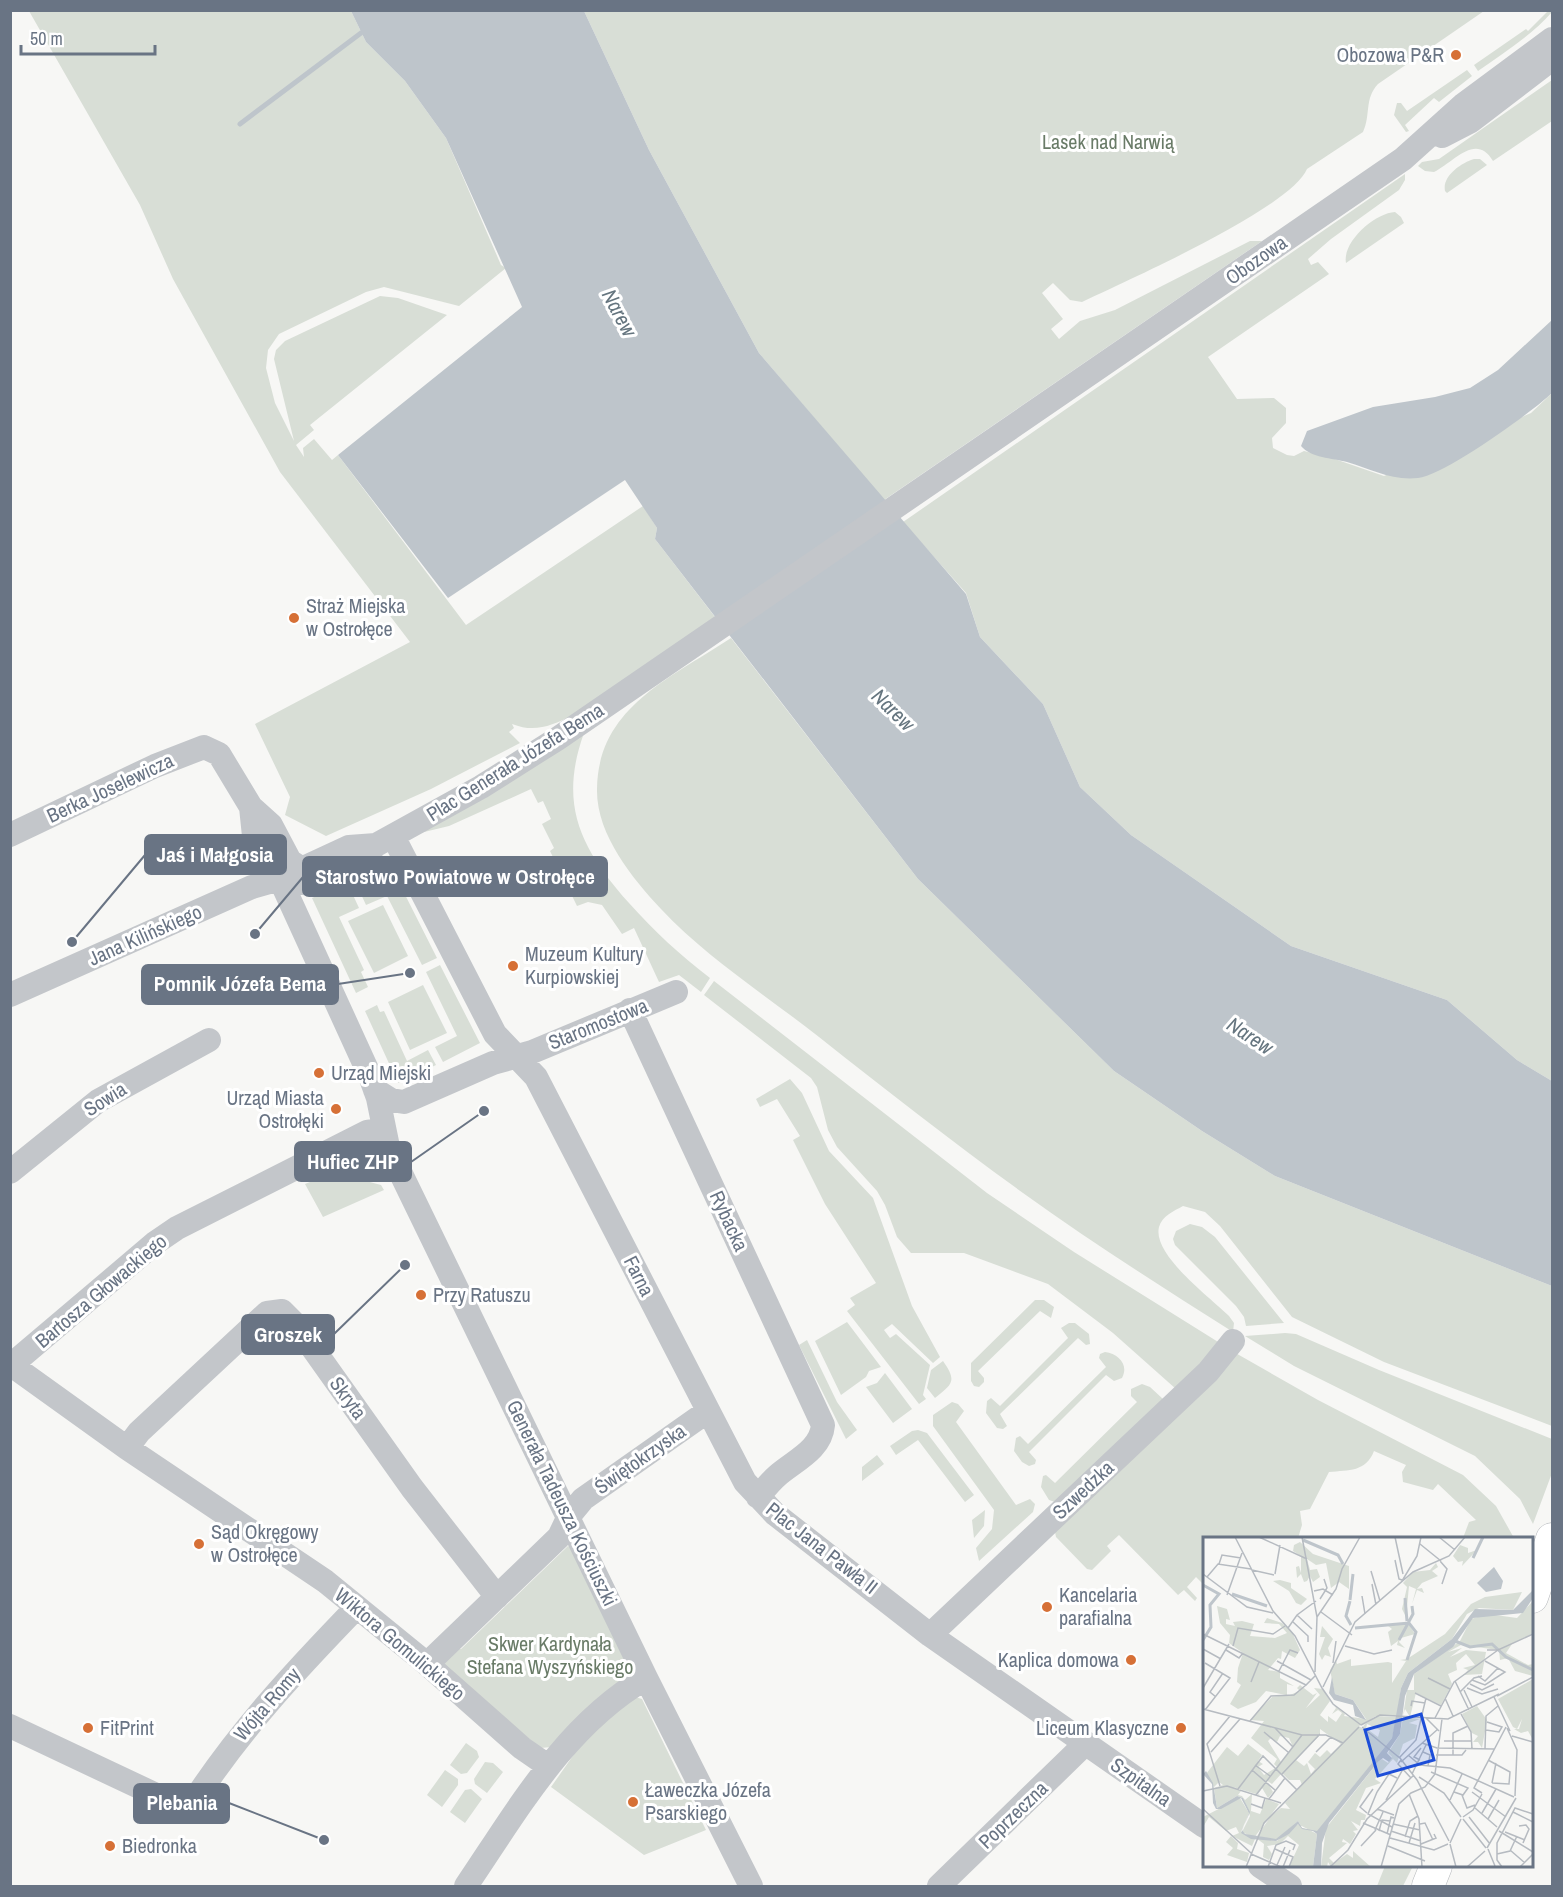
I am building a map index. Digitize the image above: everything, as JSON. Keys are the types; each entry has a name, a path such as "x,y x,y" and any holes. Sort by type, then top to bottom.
{"main road":[{"path":"1533,1594 1552,1539"},
{"path":"1428,1887 1436,1867"}],"street":[{"name":"Obozowa","path":"1411,153 1462,105 1552,39"},
{"name":"Obozowa","path":"635,685 1101,368 1411,153 1471,121 1552,59"},
{"name":"Plac Generała Józefa Bema","path":"280,879 309,884 356,865 385,841 510,769 635,685"},
{"name":"Berka Joselewicza","path":"11,835 199,747 211,749 225,761 251,807"},
{"path":"251,807 271,825 290,861 301,868"},
{"path":"251,807 254,836 280,879 375,1090 384,1127"},
{"name":"Plac Generała Józefa Bema","path":"280,879 349,847 385,841"},
{"path":"385,841 495,1034 519,1056"},
{"name":"Jana Kilińskiego","path":"10,995 252,887 280,879"},
{"name":"Staromostowa","path":"519,1056 676,992"},
{"name":"Rybacka","path":"630,1010 820,1416 823,1433"},
{"name":"Sowia","path":"10,1172 98,1101 209,1040"},
{"path":"375,1090 391,1100 404,1102 493,1063 519,1056"},
{"name":"Farna","path":"519,1056 536,1077 733,1463 758,1497"},
{"name":"Bartosza Głowackiego","path":"11,1365 155,1243 177,1228 367,1132 379,1133 384,1127"},
{"name":"Generała Tadeusza Kościuszki","path":"384,1127 388,1147 646,1678 751,1887"},
{"name":"Skryta","path":"127,1448 139,1432 267,1312 282,1311 290,1316 412,1488 497,1597"},
{"name":"Szwedzka","path":"930,1635 1208,1372 1233,1341"},
{"name":"Wiktora Gomulickiego","path":"11,1365 127,1448 325,1581 427,1664 522,1748 548,1766"},
{"name":"Świętokrzyska","path":"427,1664 559,1537 569,1516 583,1498 685,1430 708,1411"},
{"name":"Plac Jana Pawła II","path":"823,1433 814,1448 775,1477 758,1497 775,1514 930,1635"},
{"name":"Wójta Romy","path":"10,1726 188,1810 247,1725 357,1607"},
{"name":"Szpitalna","path":"930,1635 1203,1825"},
{"path":"466,1887 548,1766 576,1735 626,1690 646,1678"},
{"name":"Poprzeczna","path":"939,1887 1086,1743"},
{"path":"1261,1867 1290,1887"}],"green space":[{"path":"1549,10 1552,12 1535,29 1478,71 1474,65 1526,29 1528,31"},
{"path":"29,11 351,11 366,42 405,81 446,138 501,265 506,268 459,306 384,287 366,292 279,334 268,350 266,368 275,403 294,441 274,359 276,350 285,341 380,296 398,298 447,315 310,425 314,430 296,445 304,457 303,448 314,439 332,460 338,455 466,625 643,506 657,528 655,539 715,617 573,715 543,727 528,728 512,724 514,728 509,732 520,743 431,789 326,836 285,815 290,797 255,724 410,642 280,472 173,279 140,205"},
{"name":"Lasek nad Narwią","path":"584,11 1484,11 1378,84 1369,101 1363,132 1307,169 1295,185 1240,223 1082,302 1070,300 1053,283 1042,293 1063,319 1051,329 1059,339 1080,321 1115,310 1250,241 1262,241 884,500 759,353 649,150"},
{"path":"1467,70 1472,76 1439,102 1434,98 1405,125 1409,131 1406,132 1394,115 1397,103 1401,103 1407,111"},
{"path":"1552,80 1552,121 1493,161 1479,149 1472,149 1434,172 1425,171 1418,166 1422,162 1439,159"},
{"path":"1474,159 1480,159 1487,165 1447,193 1445,185 1449,175 1458,167"},
{"path":"1405,174 1405,180 1399,190 1331,239 1308,259 1311,265 1318,262 1329,274 1208,357 1237,399 1274,398 1286,408 1286,423 1272,438 1273,448 1287,455 1294,456 1304,451 1329,457 1384,476 1531,413 1552,393 1552,1081 1517,1060 1447,1000 1291,946 1131,835 1080,787 1043,704 980,637 966,593 903,522"},
{"path":"1395,212 1404,223 1346,263 1346,255 1354,238 1378,217"},
{"path":"731,638 918,879 1114,1071 1202,1131 1275,1176 1552,1286 1552,1426 1384,1362 1292,1317 1220,1226 1205,1212 1183,1206 1163,1220 1159,1227 1159,1238 1173,1263 1229,1316 1234,1323 1233,1332 1101,1247 1023,1193 738,976 679,927 639,884 609,839 598,806 597,789 601,761 610,736 624,716 642,698 662,682"},
{"path":"584,733 576,759 573,782 574,804 587,844 612,883 638,913 688,961 710,978 701,992 679,975 659,982 634,928 622,934 602,905 588,902 577,906 550,851 554,848 542,824 551,819 543,801 538,803 531,789 449,826 420,833"},
{"path":"389,863 437,958 422,965 387,896 366,905 354,879"},
{"path":"347,882 359,908 339,917 364,970 361,972 368,987 356,993 312,898"},
{"path":"383,905 408,956 374,973 348,921"},
{"path":"440,965 480,1043 443,1062 435,1047 457,1036 426,972"},
{"path":"714,981 987,1193 1074,1252 1223,1345 1176,1389 1113,1333 1048,1284 964,1253 911,1253 897,1237 877,1191 837,1147 828,1130 817,1087 811,1078 704,995"},
{"path":"423,985 447,1033 410,1050 388,1002"},
{"path":"377,1005 380,1012 384,1011 407,1061 428,1050 436,1065 398,1083 365,1011"},
{"path":"790,1079 802,1093 829,1151 873,1198 912,1306 940,1357 933,1363 892,1324 884,1330 890,1338 896,1334 930,1365 923,1395 926,1399 919,1404 847,1311 855,1305 850,1298 876,1283 825,1204 793,1140 800,1136 777,1099 760,1107 756,1099"},
{"path":"315,1180 366,1181 381,1185 384,1190 323,1217 305,1184"},
{"path":"1190,1224 1202,1227 1215,1237 1284,1323 1246,1326 1244,1317 1236,1306 1175,1245 1173,1239 1176,1231"},
{"path":"1035,1300 1044,1300 1054,1307 1051,1318 1040,1311 978,1371 984,1378 984,1382 979,1387 974,1386 971,1381 971,1363"},
{"path":"847,1322 881,1367 869,1371 866,1377 841,1395 815,1341"},
{"path":"1069,1323 1075,1323 1089,1334 1090,1344 1086,1345 1078,1338 1000,1414 1007,1426 1003,1429 997,1428 986,1413 987,1401 991,1398 1000,1406 1068,1338 1061,1328"},
{"path":"1296,1334 1379,1370 1552,1439 1552,1473 1533,1524 1520,1499 1475,1456 1294,1366 1245,1336"},
{"path":"807,1340 837,1402 857,1430 846,1439 799,1345"},
{"path":"1232,1351 1318,1400 1463,1475 1496,1506 1513,1537 1463,1537 1469,1522 1476,1520 1438,1484 1433,1490 1403,1482 1402,1472 1406,1465 1374,1451 1366,1463 1356,1469 1329,1472 1310,1509 1300,1511 1302,1525 1298,1537 1203,1537 1203,1584 1196,1577 1187,1587 1197,1598 1195,1601 1184,1590 1178,1595 1119,1535 1107,1546 1111,1551 1092,1570 1087,1569 1056,1537 1055,1532"},
{"path":"1105,1352 1115,1355 1121,1361 1124,1369 1122,1378 1114,1381 1106,1375 1029,1452 1036,1460 1035,1464 1029,1466 1022,1462 1014,1451 1016,1438 1020,1436 1028,1444 1106,1367 1099,1358 1100,1354"},
{"path":"943,1361 950,1373 951,1382 935,1398 927,1388 931,1370"},
{"path":"885,1373 912,1409 893,1423 866,1387 877,1383"},
{"path":"1142,1384 1150,1387 1163,1399 1055,1502 1049,1500 1041,1487 1043,1476 1046,1475 1055,1483 1137,1402 1131,1396 1131,1389"},
{"path":"952,1402 958,1404 964,1411 956,1422 1016,1505 1030,1499 1035,1504 1033,1512 979,1561 976,1548 992,1529 994,1510 933,1426 933,1415"},
{"path":"912,1431 927,1433 974,1495 965,1502 918,1440 896,1455 890,1446"},
{"path":"877,1455 884,1464 862,1481 862,1467"},
{"path":"985,1510 984,1526 974,1538 972,1520"},
{"name":"Skwer Kardynała Stefana Wyszyńskiego","path":"568,1546 575,1550 629,1667 628,1673 552,1747 540,1748 444,1667 445,1653 450,1646 461,1649"},
{"path":"635,1697 642,1699 706,1830 644,1855 551,1787 589,1733"},
{"path":"466,1743 477,1751 479,1757 467,1773 461,1774 450,1765"},
{"path":"485,1762 493,1763 503,1772 487,1793 475,1784 474,1779"},
{"path":"445,1770 458,1779 458,1785 442,1807 427,1795"},
{"path":"471,1789 482,1799 465,1823 450,1812 465,1790"},
{"path":"1385,1867 1412,1867 1403,1886 1377,1886"}],"water":[{"name":"Narew","path":"351,11 584,11 649,150 759,353 966,594 980,637 1043,704 1080,787 1131,835 1291,946 1447,1000 1517,1060 1552,1081 1552,1286 1275,1176 1202,1131 1114,1071 918,879 655,539 657,528 625,480 448,598 338,455 522,307 446,138 405,81 366,42"},
{"path":"1552,320 1552,393 1507,428 1447,466 1418,478 1399,478 1316,455 1301,446 1307,431 1373,407 1435,397 1470,388 1498,370"}],"waterway":[{"path":"240,124 361,33"}],"place":[{"name":"Obozowa P&R","path":"1456,55"},
{"name":"Straż Miejska w Ostrołęce","path":"294,618"},
{"name":"Starostwo Powiatowe w Ostrołęce","path":"255,934"},
{"name":"Jaś i Małgosia","path":"72,942"},
{"name":"Muzeum Kultury Kurpiowskiej","path":"513,966"},
{"name":"Pomnik Józefa Bema","path":"410,973"},
{"name":"Urząd Miejski","path":"319,1073"},
{"name":"Urząd Miasta Ostrołęki","path":"336,1109"},
{"name":"Hufiec ZHP","path":"484,1111"},
{"name":"Groszek","path":"405,1265"},
{"name":"Przy Ratuszu","path":"421,1295"},
{"name":"Sąd Okręgowy w Ostrołęce","path":"199,1544"},
{"name":"Kancelaria parafialna","path":"1047,1607"},
{"name":"Kaplica domowa","path":"1131,1660"},
{"name":"FitPrint","path":"88,1728"},
{"name":"Liceum Klasyczne","path":"1181,1728"},
{"name":"Ławeczka Józefa Psarskiego","path":"633,1802"},
{"name":"Plebania","path":"324,1840"},
{"name":"Biedronka","path":"110,1846"}]}
